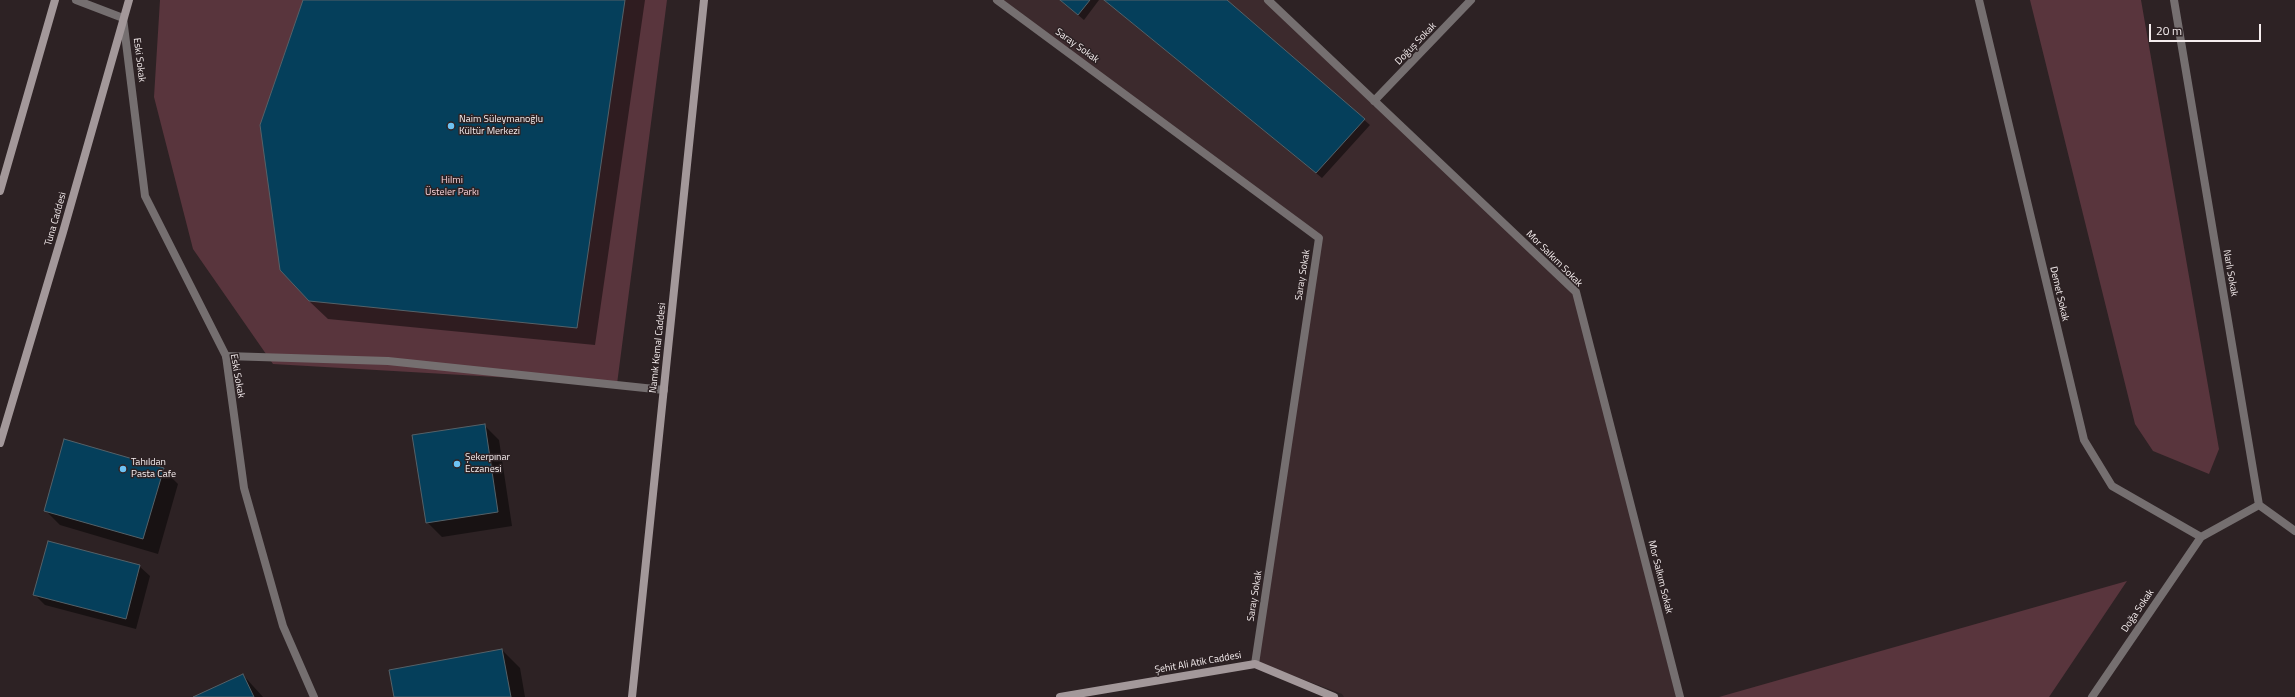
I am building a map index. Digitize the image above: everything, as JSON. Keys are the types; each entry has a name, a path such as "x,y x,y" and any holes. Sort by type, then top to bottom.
{"street":[{"path":"0,191 56,0"},
{"path":"76,0 123,18"},
{"name":"Tuna Caddesi","path":"0,443 63,232 129,0"},
{"name":"Namık Kemal Caddesi","path":"632,697 704,0"},
{"name":"Saray Sokak","path":"997,0 1319,238 1255,664"},
{"name":"Mor Salkım Sokak","path":"1268,0 1576,292 1680,697"},
{"name":"Doğuş Sokak","path":"1374,101 1471,0"},
{"name":"Demet Sokak","path":"1979,0 2084,440 2112,486 2201,537"},
{"name":"Narlı Sokak","path":"2174,0 2259,505"},
{"name":"Eski Sokak","path":"123,18 145,196 226,356 244,488 283,626 314,697"},
{"path":"226,356 388,361 664,390"},
{"path":"2201,537 2259,505 2295,531"},
{"name":"Doğa Sokak","path":"2092,697 2201,537"},
{"name":"Şehit Ali Atik Caddesi","path":"1060,697 1255,664 1334,697"}],"shaded area":[{"path":"998,0 1271,0 1574,292 1676,697 1344,697 1342,694 1254,661 1319,239"}],"green space":[{"name":"Hilmi Üsteler Parkı","path":"160,0 667,0 617,384 273,364 193,249 154,97"},
{"path":"2030,0 2141,0 2219,449 2209,474 2153,451 2135,424"},
{"path":"2127,581 2049,697 1719,697"}],"building":[{"name":"Hilmi Üsteler Parkı","path":"303,0 625,0 577,328 309,301 280,270 260,125"},
{"path":"1060,0 1090,0 1078,15"},
{"path":"1104,0 1227,0 1365,119 1316,173"},
{"path":"485,424 498,512 426,523 412,435"},
{"path":"64,439 164,468 143,539 44,511"},
{"path":"48,541 140,565 126,619 33,595"},
{"path":"502,649 511,697 394,697 389,670"},
{"path":"243,674 254,697 193,697"}],"place":[{"name":"Naim Süleymanoğlu Kültür Merkezi","path":"451,126"},
{"name":"Şekerpınar Eczanesi","path":"457,464"},
{"name":"Tahıldan Pasta Cafe","path":"123,469"}]}
